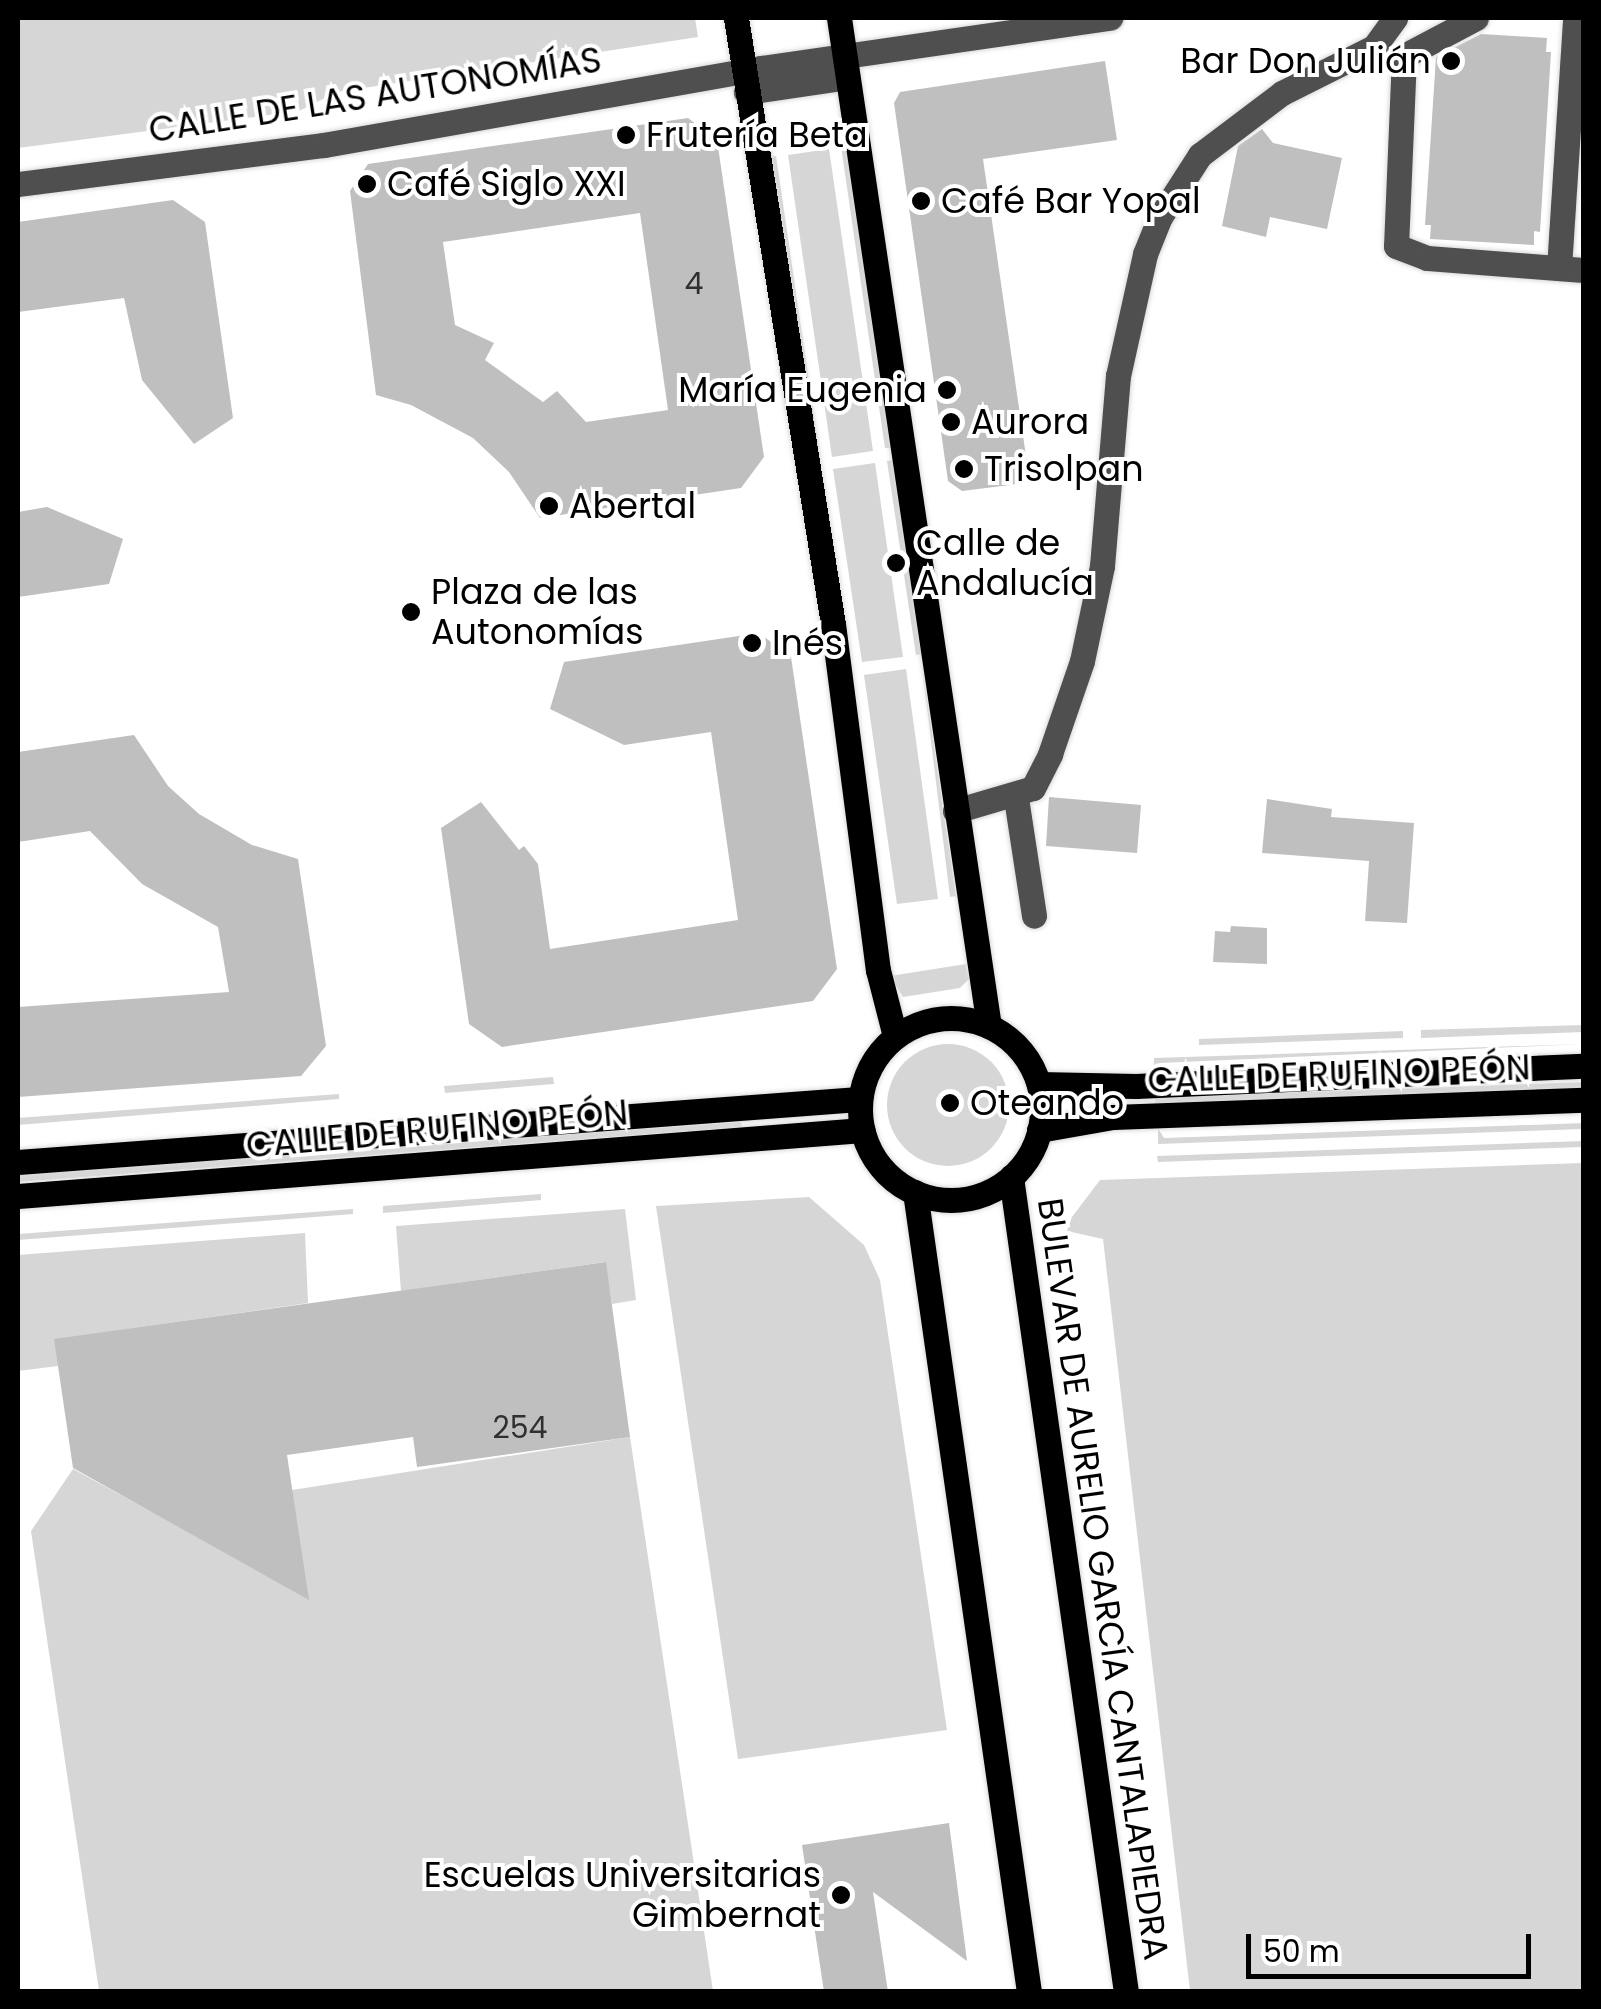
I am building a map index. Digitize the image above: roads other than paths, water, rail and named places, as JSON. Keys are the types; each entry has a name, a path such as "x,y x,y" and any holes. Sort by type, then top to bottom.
{"main road":[{"path":"736,18 833,624 878,970 895,1036"},
{"path":"839,18 989,1026"},
{"path":"951,1017 989,1026 1015,1044 1039,1084 1039,1130 1011,1177 965,1198 915,1192 880,1168 862,1130 860,1100 871,1064 895,1036 951,1017"},
{"name":"CALLE DE RUFINO PEÓN","path":"1039,1084 1136,1086 1584,1066"},
{"name":"CALLE DE RUFINO PEÓN","path":"18,1162 860,1100"},
{"name":"CALLE DE RUFINO PEÓN","path":"1039,1130 1113,1117 1584,1100"},
{"name":"CALLE DE RUFINO PEÓN","path":"18,1196 862,1130"},
{"name":"BULEVAR DE AURELIO GARCÍA CANTALAPIEDRA","path":"1011,1177 1126,1992"},
{"path":"915,1192 1029,1992"}],"street":[{"path":"745,81 1110,18"},
{"path":"1034,916 1025,793 1082,660 1107,534 1126,330 1160,217 1200,155 1282,94 1374,47 1394,18"},
{"path":"1476,18 1404,56 1396,246 1427,258 1571,269 1575,18"},
{"name":"CALLE DE LAS AUTONOMÍAS","path":"18,184 324,145 745,81"},
{"path":"955,812 1025,793"}],"place":[{"name":"Bar Don Julián","path":"1451,61"},
{"name":"Frutería Beta","path":"626,135"},
{"name":"Café Siglo XXI","path":"367,184"},
{"name":"Café Bar Yopal","path":"921,201"},
{"name":"María Eugenia","path":"947,390"},
{"name":"Aurora","path":"951,422"},
{"name":"Trisolpan","path":"964,469"},
{"name":"Abertal","path":"549,506"},
{"name":"Calle de Andalucía","path":"896,563"},
{"name":"Plaza de las Autonomías","path":"411,612"},
{"name":"Inés","path":"752,643"},
{"name":"Oteando","path":"950,1103"},
{"name":"Escuelas Universitarias Gimbernat","path":"841,1895"}]}
